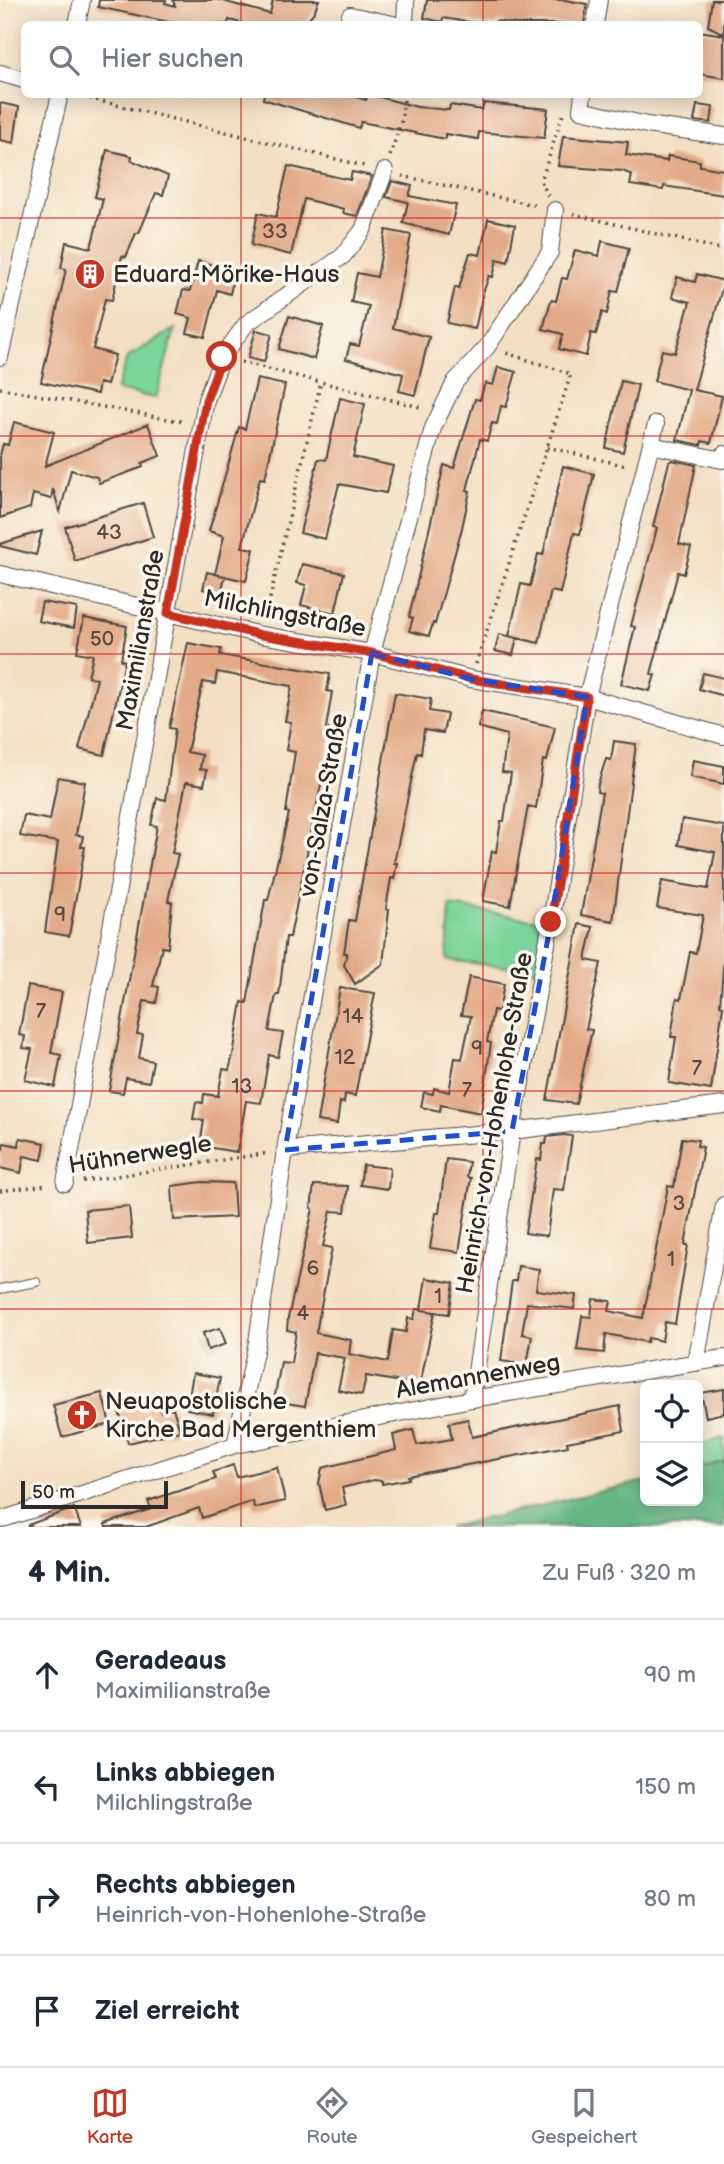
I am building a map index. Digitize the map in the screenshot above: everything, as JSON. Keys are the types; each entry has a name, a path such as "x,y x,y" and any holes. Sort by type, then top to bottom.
{"street":[{"path":"78,21 82,0"},
{"path":"405,21 406,0"},
{"path":"596,21 599,0"},
{"path":"348,21 350,15 379,21"},
{"path":"0,73 21,79"},
{"path":"0,357 60,98"},
{"path":"582,102 647,125 724,136"},
{"name":"Maximilianstraße","path":"65,1184 206,400 222,357 246,324 343,256 363,230 385,171"},
{"name":"von-Salza-Straße","path":"235,1445 257,1342 285,1150 372,653 433,428 455,382 487,347 550,252 555,210"},
{"name":"Heinrich-von-Hohenlohe-Straße","path":"472,1399 512,1131 551,922 587,697 656,424"},
{"path":"651,445 723,460 724,454"},
{"name":"Milchlingstraße","path":"0,574 261,635 372,653 471,679 587,697 724,736"},
{"path":"285,1150 512,1131 724,1105"},
{"path":"696,1363 724,1205"},
{"name":"Alemannenweg","path":"0,1520 235,1445 472,1399 724,1358"}],"lane":[{"path":"0,1289 36,1282"}],"path":[{"path":"89,98 385,171 724,250"},
{"path":"385,171 401,122 404,98"},
{"path":"555,210 541,181 563,111 582,102"},
{"path":"471,679 571,374 487,347"},
{"path":"222,357 440,412"},
{"path":"261,635 321,382"},
{"path":"0,388 202,425"},
{"path":"547,446 645,470"},
{"name":"Hühnerwegle","path":"0,1191 65,1184 285,1150"}],"highlighted area":[{"path":"372,653 471,679 587,697 551,922 512,1131 285,1150"}],"green space":[{"path":"175,329 156,398 116,390 127,358"},
{"path":"450,906 551,922 542,971 447,960"},
{"path":"724,1438 724,1461 703,1467 703,1444"},
{"path":"724,1461 724,1527 449,1527 640,1482 640,1506 703,1506 703,1467"}],"building":[{"path":"99,0 166,0 165,3 175,6 173,0 219,0 270,14 273,0 319,0 306,21 164,21 98,7"},
{"path":"427,0 565,0 587,4 584,21 463,21 443,18 442,21 438,21 424,18"},
{"path":"712,0 724,0 724,34 708,26"},
{"path":"703,32 724,35 724,78 703,75"},
{"path":"383,98 417,107 449,110 450,105 482,110 484,103 548,109 544,138 479,132 478,139 445,134 445,139 361,122 359,128 263,99"},
{"path":"0,103 19,107 14,143 0,140"},
{"path":"697,105 713,107 711,123 694,121"},
{"path":"563,136 628,142 626,155 667,161 668,156 700,161 700,166 724,170 724,195 664,186 663,190 630,185 632,175 623,171 558,166"},
{"name":"Eduard-Mörike-Haus","path":"107,150 132,156 131,160 168,176 163,195 156,193 139,233 136,233 126,257 122,256 112,300 105,299 93,349 115,355 107,385 99,383 97,394 41,382 66,269 61,268 66,242 91,248 103,199 95,197"},
{"path":"288,166 350,180 352,172 372,176 357,216 343,213 344,209 304,199 291,255 251,245 258,213 276,217"},
{"path":"392,181 412,186 409,196 456,205 449,235 403,223 408,202 386,197"},
{"path":"488,219 515,225 508,262 497,259 493,277 489,276 483,293 475,329 447,323 455,287 459,288 470,253 480,255"},
{"path":"386,230 411,235 393,328 429,337 415,395 399,391 403,374 346,359 350,344 359,346 369,306 351,302 357,273 377,277"},
{"path":"602,241 629,248 618,292 612,291 607,314 602,312 596,334 591,333 586,356 559,349 563,334 543,329 551,300 556,301 562,278 567,279 575,250 599,256"},
{"path":"198,261 235,271 230,294 217,290 205,337 187,333 191,318 177,314 183,290 190,291"},
{"path":"697,274 724,281 694,390 722,396 711,443 702,441 701,445 677,440 689,390 654,381 662,350 675,353 690,302 672,297 677,277 695,282"},
{"path":"289,316 323,326 314,359 279,349"},
{"path":"256,330 272,334 264,362 248,358"},
{"path":"498,367 516,372 506,407 501,406 497,424 492,423 487,441 480,439 467,490 470,491 462,528 435,624 433,623 429,636 409,631 413,618 409,617 444,465 454,468 475,399 480,400 485,383 493,385"},
{"path":"257,379 285,385 265,479 260,478 242,547 254,549 246,581 215,574 224,536 209,531 239,427 245,429"},
{"path":"621,381 638,385 623,452 606,448"},
{"path":"340,398 365,404 353,457 393,466 386,493 339,484 325,539 300,533 318,459 326,460"},
{"path":"14,422 54,432 45,466 148,424 160,456 142,463 143,467 99,483 97,477 71,470 60,512 53,489 51,499 33,494 30,508 0,518 0,455 3,444 8,445"},
{"path":"672,460 696,465 679,544 691,547 684,574 678,572 651,674 655,675 650,691 621,684 635,627 631,626 657,528 653,527 669,462"},
{"path":"563,466 594,474 580,534 574,533 560,593 551,591 539,643 509,636 521,584 530,586 538,554 543,555"},
{"path":"143,503 153,537 75,561 65,527"},
{"path":"42,531 36,555 0,546 0,544"},
{"path":"302,564 344,573 335,613 301,605 306,585 297,583"},
{"path":"207,572 225,576 221,594 203,589"},
{"path":"42,602 77,608 74,628 38,621"},
{"path":"84,618 127,626 121,660 125,661 104,755 79,749 97,679 88,677 93,655 77,652"},
{"path":"499,634 517,638 513,655 495,651"},
{"path":"188,643 221,649 220,655 330,674 327,691 332,692 326,728 332,730 290,937 286,937 279,995 276,995 269,1031 283,1033 278,1057 269,1055 261,1103 246,1101 237,1152 200,1146 204,1120 193,1119 196,1102 203,1103 204,1094 218,1096 223,1069 229,1070 233,1055 242,1002 247,1003 265,900 268,900 289,813 286,812 295,752 286,750 291,722 285,721 292,686 217,672 215,684 203,682 187,752 202,755 200,769 207,770 204,785 186,782 172,853 178,854 168,901 172,902 168,948 162,947 153,986 159,987 156,1003 144,1001 137,1034 143,1035 139,1058 153,1061 149,1082 126,1078 123,1093 109,1091 157,826 151,825 157,798 166,800 175,729 169,728"},
{"path":"703,673 724,678 724,696 699,689"},
{"path":"395,693 431,699 429,711 447,714 443,733 424,730 421,754 417,753 386,909 389,910 383,964 355,984 344,965 347,953 344,953 349,920 355,921"},
{"path":"482,711 555,727 547,761 543,760 536,808 528,806 510,906 483,901 492,851 496,852 501,821 504,821 511,773 502,772 507,735 478,727"},
{"path":"614,741 636,744 613,921 581,915 602,793 597,792 598,784 606,759 611,760"},
{"path":"693,760 724,766 724,784 690,777"},
{"path":"58,777 85,782 76,835 83,836 81,847 85,847 69,936 45,932 58,842 20,836 24,815 50,820"},
{"path":"682,819 724,826 724,956 720,1005 723,1006 711,1090 669,1083 676,1037 671,1037 677,998 681,999 690,952 696,953 703,915 657,908 662,881 708,889 715,852 678,845"},
{"path":"579,924 593,927 586,960 601,963 586,1029 592,1030 576,1104 547,1100"},
{"path":"469,977 504,984 499,1011 493,1010 487,1042 491,1043 481,1113 441,1105 440,1111 421,1107 424,1092 433,1094 434,1088 449,1092 455,1058 462,1059 471,1016 461,1015"},
{"path":"28,986 62,992 51,1053 61,1055 55,1087 25,1080 32,1049 23,1048 25,1036 19,1035"},
{"path":"340,988 375,993 355,1096 345,1094 344,1103 340,1102 337,1124 317,1121"},
{"path":"572,1136 564,1190 553,1189 547,1236 525,1233 537,1159 541,1160 543,1144 546,1144 547,1137"},
{"path":"20,1138 45,1143 42,1160 24,1156 21,1173 0,1168 0,1149 3,1149 4,1143 19,1146"},
{"path":"682,1138 698,1140 697,1146 703,1147 685,1245 688,1245 675,1324 665,1322 662,1341 648,1338 647,1342 606,1334 604,1353 577,1350 582,1316 591,1317 593,1299 611,1301 609,1311 643,1318 668,1186 674,1187"},
{"path":"446,1159 469,1162 467,1177 471,1178 459,1252 430,1248 436,1213 439,1213"},
{"path":"363,1165 390,1168 388,1189 360,1185"},
{"path":"202,1182 233,1183 235,1217 174,1220 172,1186"},
{"path":"314,1185 348,1186 345,1212 331,1211 323,1246 332,1248 316,1333 351,1340 349,1354 388,1362 393,1330 406,1332 408,1318 414,1319 416,1309 435,1312 420,1385 366,1376 362,1395 338,1390 345,1358 315,1353 305,1406 274,1401 281,1362 291,1363 296,1332 287,1330 288,1318 313,1209"},
{"path":"129,1206 132,1238 88,1243 85,1210"},
{"path":"518,1266 539,1269 536,1290 576,1295 574,1309 527,1303 522,1334 532,1336 527,1365 501,1361 512,1281 516,1281"},
{"path":"426,1278 454,1283 449,1314 421,1310"},
{"path":"220,1328 226,1344 208,1350 203,1333"},
{"path":"193,1373 220,1378 213,1414 187,1409"},
{"path":"724,1389 724,1413 706,1417 703,1393"},
{"name":"Neuapostolische Kirche Bad Mergenthiem","path":"102,1393 110,1424 62,1437 53,1405"},
{"path":"157,1396 161,1412 173,1408 180,1431 128,1443 118,1408"},
{"path":"620,1406 624,1431 567,1442 568,1446 408,1476 409,1479 382,1484 382,1481 374,1480 342,1488 346,1505 325,1510 319,1483 322,1468 396,1450 393,1435 413,1430 417,1445 452,1439 449,1423 468,1419 472,1437"},
{"path":"233,1465 237,1477 277,1467 285,1501 254,1508 253,1501 202,1518 199,1508 146,1527 106,1527 105,1524 151,1509 148,1501 216,1479 213,1472"},
{"path":"74,1508 81,1527 28,1527 28,1525"}],"place":[{"name":"Eduard-Mörike-Haus","path":"90,274"},
{"name":"Neuapostolische Kirche Bad Mergenthiem","path":"82,1415"}],"route":[{"path":"222,357 206,400 168,613 261,635 372,653 471,679 587,697 551,922"}]}
